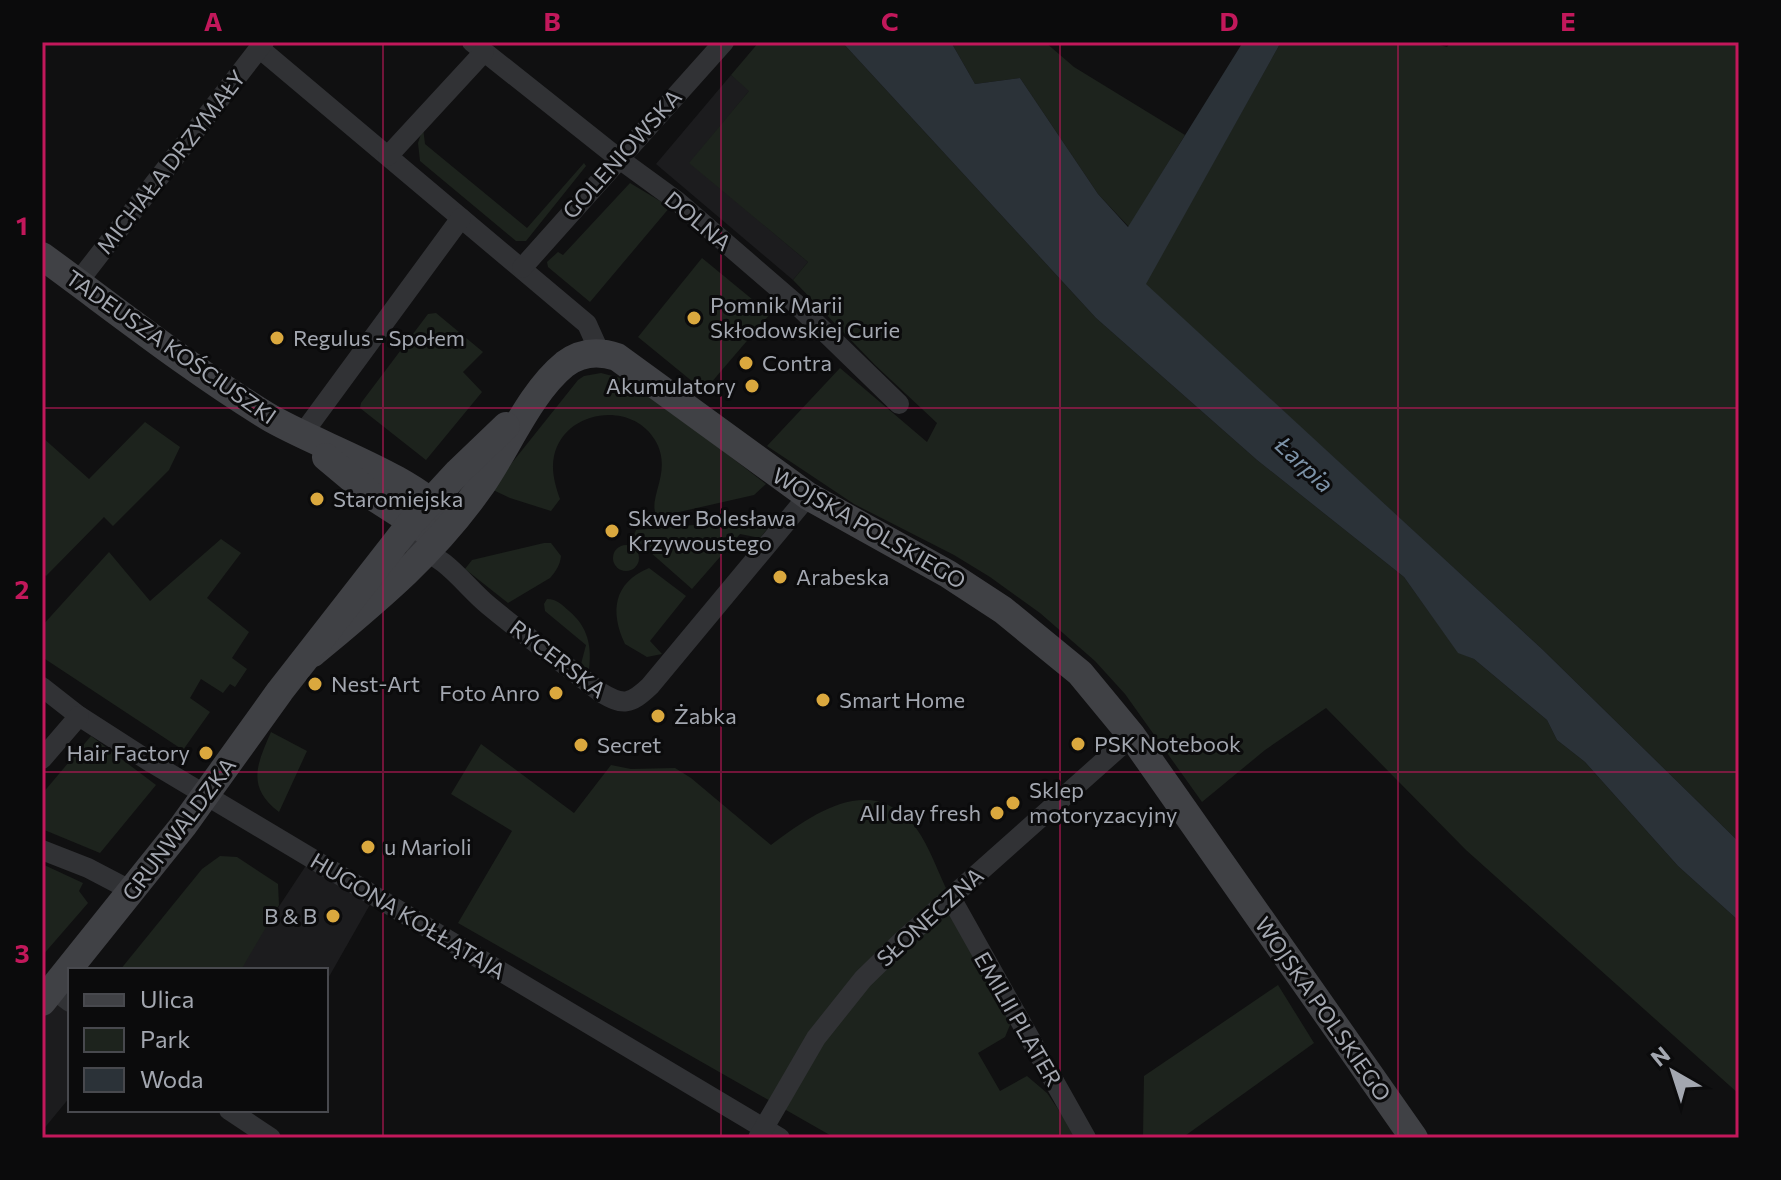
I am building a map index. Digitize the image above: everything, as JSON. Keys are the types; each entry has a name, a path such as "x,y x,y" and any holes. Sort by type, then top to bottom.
{"street":[{"name":"GOLENIOWSKA","path":"522,268 724,42"},
{"path":"261,44 587,324 600,353"},
{"name":"MICHAŁA DRZYMAŁY","path":"78,282 261,44"},
{"name":"DOLNA","path":"388,156 478,47 677,201 783,292 899,404"},
{"path":"301,436 461,218"},
{"name":"TADEUSZA KOŚCIUSZKI","path":"42,256 190,364 301,436 363,489 411,523 429,532 446,530"},
{"name":"GRUNWALDZKA","path":"77,968 207,795 280,691 313,653 429,501 536,398 570,360 600,353"},
{"name":"WOJSKA POLSKIEGO","path":"600,353 625,361 808,496 948,574 1003,610 1080,673 1132,736 1414,1138"},
{"name":"GRUNWALDZKA","path":"313,653 397,582 427,552 479,490 536,398"},
{"name":"TADEUSZA KOŚCIUSZKI","path":"301,436 375,469 429,501"},
{"name":"RYCERSKA","path":"427,552 463,579 493,609 600,692 616,702 627,702 639,697 650,686 808,496"},
{"path":"429,501 444,516 446,530"},
{"path":"384,557 403,549 427,552"},
{"name":"HUGONA KOŁŁĄTAJA","path":"42,687 79,716 152,763 767,1135"},
{"path":"42,759 79,716"},
{"name":"SŁONECZNA","path":"767,1135 816,1038 856,987 888,953 1132,736"},
{"path":"42,850 88,868 132,891"},
{"name":"EMILII PLATER","path":"951,898 1086,1138"},
{"name":"GRUNWALDZKA","path":"55,998 68,980"},
{"path":"232,1112 271,1138"}],"shaded area":[{"path":"731,75 750,90 690,163 808,262 793,280 656,164"},
{"path":"307,864 372,901 328,978 328,968 238,968"},
{"path":"55,998 68,1008 68,1099 42,1131 42,1014"}],"green space":[{"path":"759,42 842,42 1096,318 1257,460 1404,577 1458,652 1474,659 1547,720 1557,740 1585,762 1678,866 1739,921 1739,1094 1466,850 1326,708 1265,750 1202,802 1125,694 1095,661 1040,613 990,577 854,504 767,446 840,368 927,442 937,423 875,365 793,280 808,262 689,163 749,91 731,75"},
{"path":"951,42 1045,42 1074,67 1185,135 1129,227 1098,194 1020,78 975,84"},
{"path":"1281,42 1429,42 1447,47 1451,42 1739,42 1739,842 1542,649 1145,284"},
{"path":"423,128 425,144 527,228 584,163 586,166 526,241 516,241 420,161 418,143"},
{"path":"630,183 670,207 590,302 548,267 547,262 558,252 563,255"},
{"path":"702,258 770,314 704,391 638,337"},
{"path":"436,313 483,352 463,372 482,392 426,460 360,408 428,314"},
{"path":"601,373 632,381 766,484 754,495 657,517 655,501 661,473 660,452 644,427 615,415 584,420 560,440 553,467 560,499 551,511 491,489 578,380"},
{"path":"145,422 180,447 169,470 113,526 104,517 46,576 42,572 42,437 89,479"},
{"path":"763,519 771,524 760,538 740,534 692,589 633,537 636,530"},
{"path":"221,539 241,553 207,598 249,632 232,658 247,669 235,687 230,684 223,693 201,679 190,698 210,712 183,750 42,657 42,626 109,552 150,601"},
{"path":"551,543 561,556 556,570 550,578 508,603 465,569 472,560"},
{"path":"626,545 635,549 639,558 635,567 626,571 617,567 613,558 617,549"},
{"path":"649,568 686,596 650,641 662,654 647,657 625,644 617,621 617,610 618,600 628,582"},
{"path":"547,599 559,603 581,624 589,645 589,670 581,664 586,645 545,611"},
{"path":"271,732 307,751 279,812 262,793 257,775"},
{"path":"91,736 156,785 100,853 42,829 42,794"},
{"path":"481,744 574,813 611,765 631,769 675,768 771,845 825,810 844,803 862,800 881,802 899,811 921,835 957,909 1015,1013 1005,1037 978,1053 1000,1091 1027,1076 1047,1093 1078,1138 835,1138 458,923 512,831 451,794"},
{"path":"220,856 237,857 278,884 279,905 242,968 122,968 202,869"},
{"path":"42,864 83,883 79,891 88,903 42,956"},
{"path":"1278,985 1314,1043 1182,1138 1143,1138 1144,1076"}],"water":[{"name":"Łarpia","path":"842,42 951,42 975,84 1020,78 1098,194 1128,227 1243,42 1281,42 1146,284 1542,649 1739,842 1739,921 1678,866 1585,762 1557,740 1547,720 1474,659 1458,653 1404,577 1257,460 1096,318"}],"place":[{"name":"Pomnik Marii Skłodowskiej Curie","path":"694,318"},
{"name":"Regulus - Społem","path":"277,338"},
{"name":"Contra","path":"746,363"},
{"name":"Akumulatory","path":"752,386"},
{"name":"Staromiejska","path":"317,499"},
{"name":"Skwer Bolesława Krzywoustego","path":"612,531"},
{"name":"Arabeska","path":"780,577"},
{"name":"Nest-Art","path":"315,684"},
{"name":"Foto Anro","path":"556,693"},
{"name":"Smart Home","path":"823,700"},
{"name":"Żabka","path":"658,716"},
{"name":"PSK Notebook","path":"1078,744"},
{"name":"Secret","path":"581,745"},
{"name":"Hair Factory","path":"206,753"},
{"name":"Sklep motoryzacyjny","path":"1013,803"},
{"name":"All day fresh","path":"997,813"},
{"name":"u Marioli","path":"368,847"},
{"name":"B & B","path":"333,916"}]}
